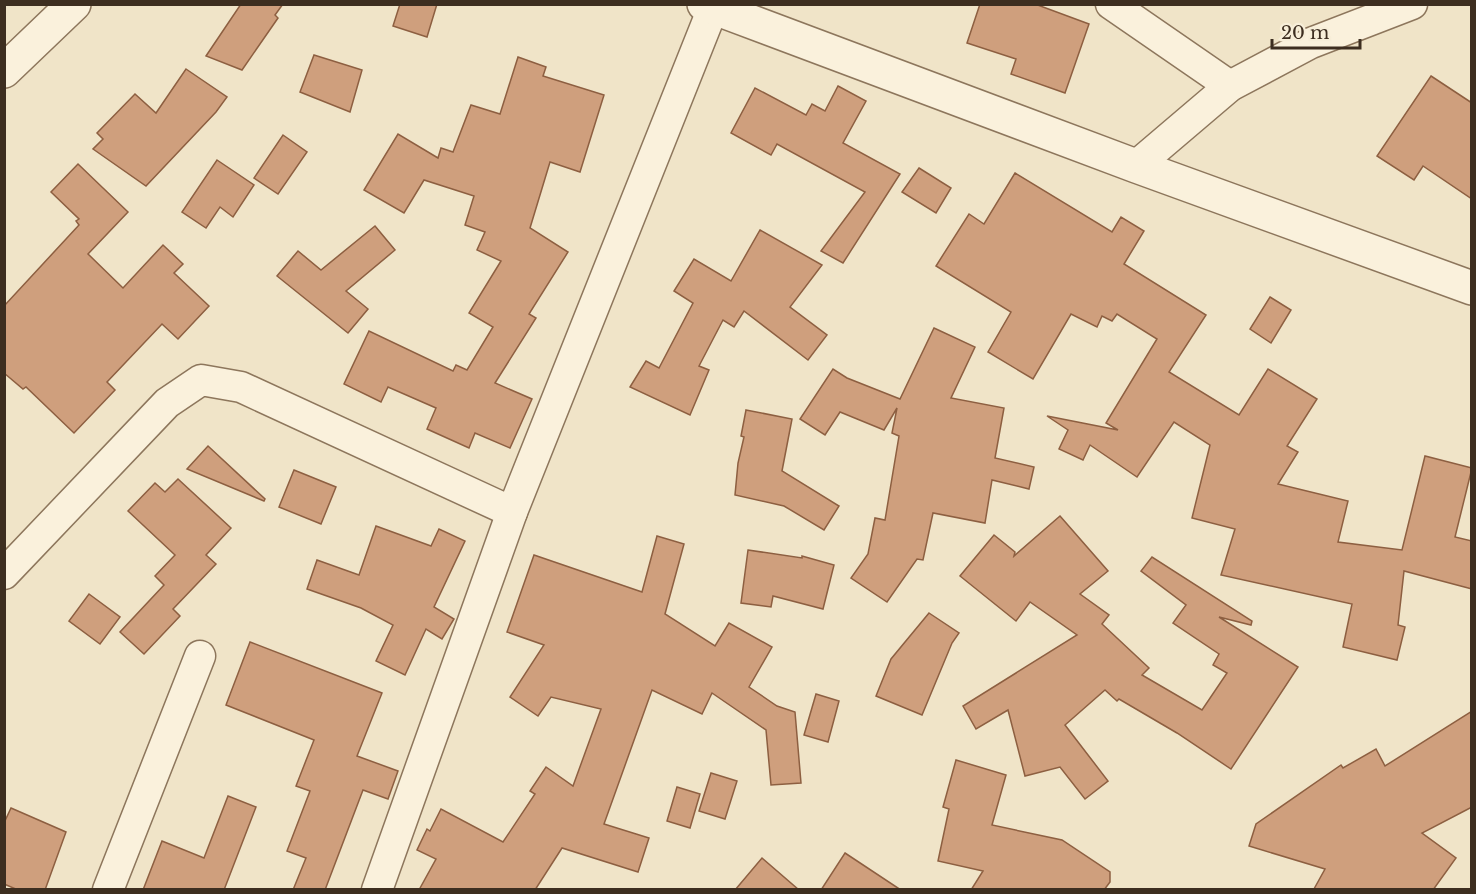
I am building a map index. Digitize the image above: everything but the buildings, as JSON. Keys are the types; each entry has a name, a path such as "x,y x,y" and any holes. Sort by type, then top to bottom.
{"street":[{"path":"4,70 74,4"},
{"path":"1111,4 1230,86"},
{"path":"1136,166 1230,86 1311,43 1412,4"},
{"path":"377,890 512,512 709,6 1136,166 1472,288"},
{"path":"4,574 167,403 201,380 242,387 512,512"},
{"path":"108,890 200,656"}]}
